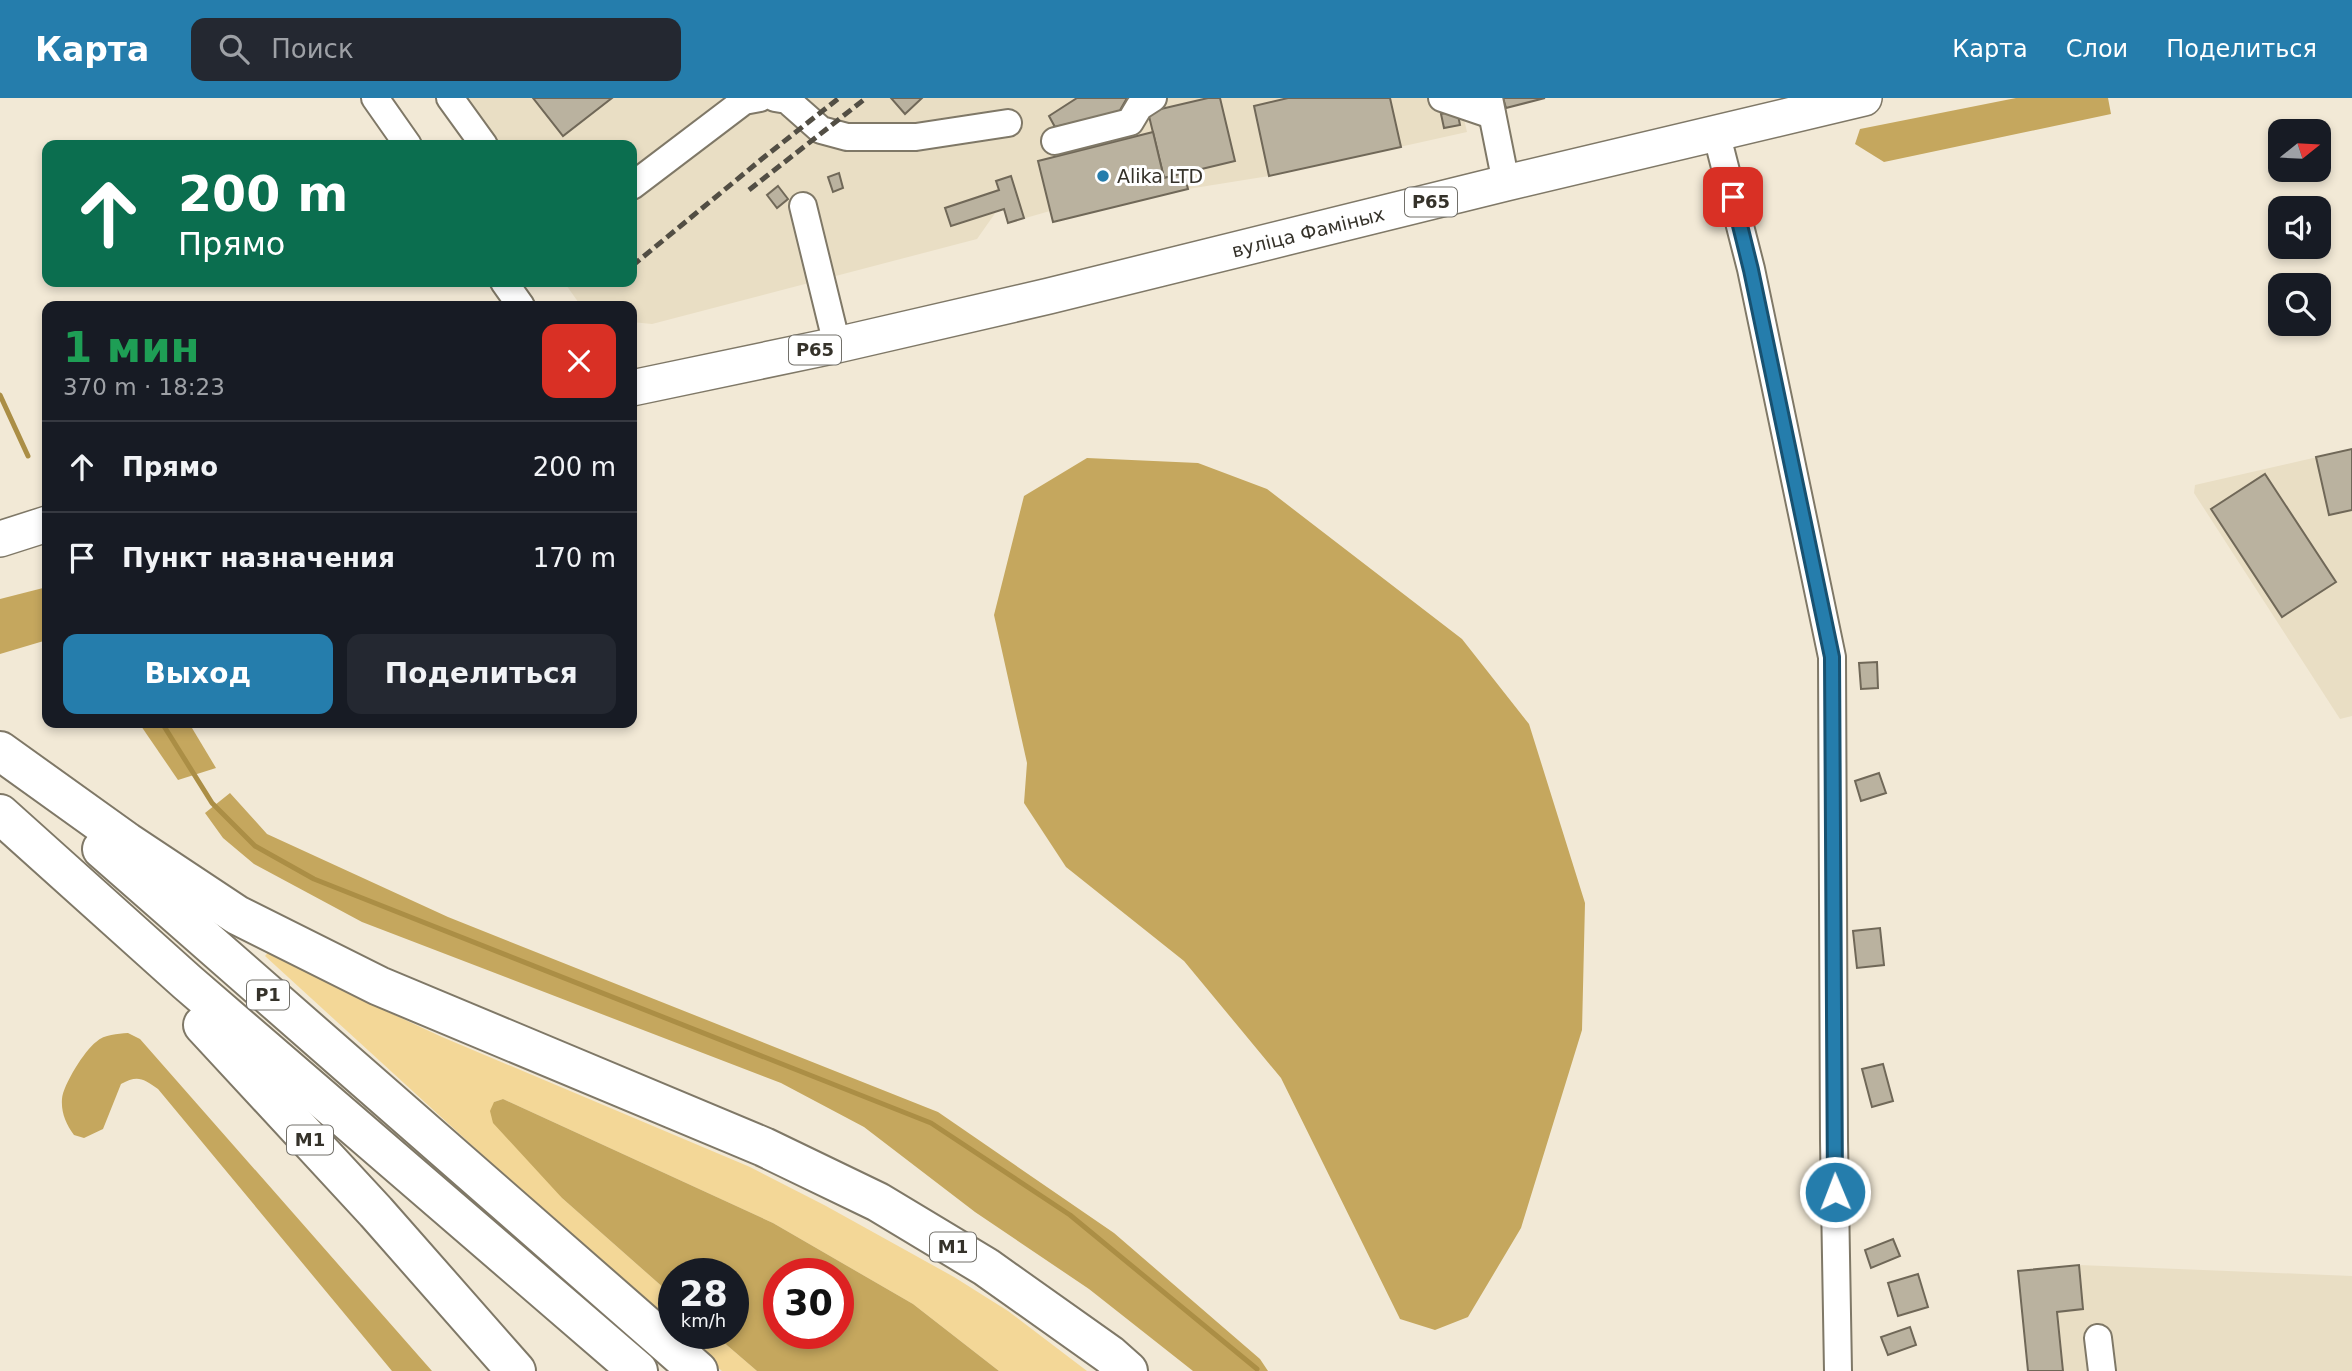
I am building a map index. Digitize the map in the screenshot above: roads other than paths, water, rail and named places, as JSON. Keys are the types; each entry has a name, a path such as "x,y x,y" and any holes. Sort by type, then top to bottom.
{"highway":[{"name":"М1","path":"0,751 127,842 237,915 379,986 764,1146 878,1202 986,1267 1110,1355 1128,1371"},
{"name":"Р1","path":"0,761 698,1371"},
{"name":"Р1","path":"0,814 187,982 639,1371"},
{"name":"М1","path":"0,821 225,1046 516,1371"}],"main road":[{"name":"вуліца Фаміных","path":"837,345 1716,132 1809,104 1864,98"},
{"name":"Р65","path":"637,387 837,345"},
{"path":"0,539 42,526"}],"street":[{"path":"375,98 404,140"},
{"path":"450,98 480,140"},
{"path":"637,182 744,101 760,98"},
{"path":"775,98 788,100 821,130 847,137 916,138 1008,123"},
{"path":"1055,141 1130,122 1139,107 1153,98"},
{"path":"1442,98 1491,107 1506,183"},
{"path":"1716,132 1751,270 1832,657 1838,1371"},
{"path":"803,206 837,345"},
{"path":"2098,1338 2102,1371"}],"waterway":[{"path":"0,395 28,456"},
{"path":"165,728 212,803 255,846 314,879 931,1123 1070,1215 1257,1369"}],"railway":[{"path":"637,262 839,98"},
{"path":"749,190 866,98"}],"place":[{"name":"Alika LTD","path":"1103,176"}]}
